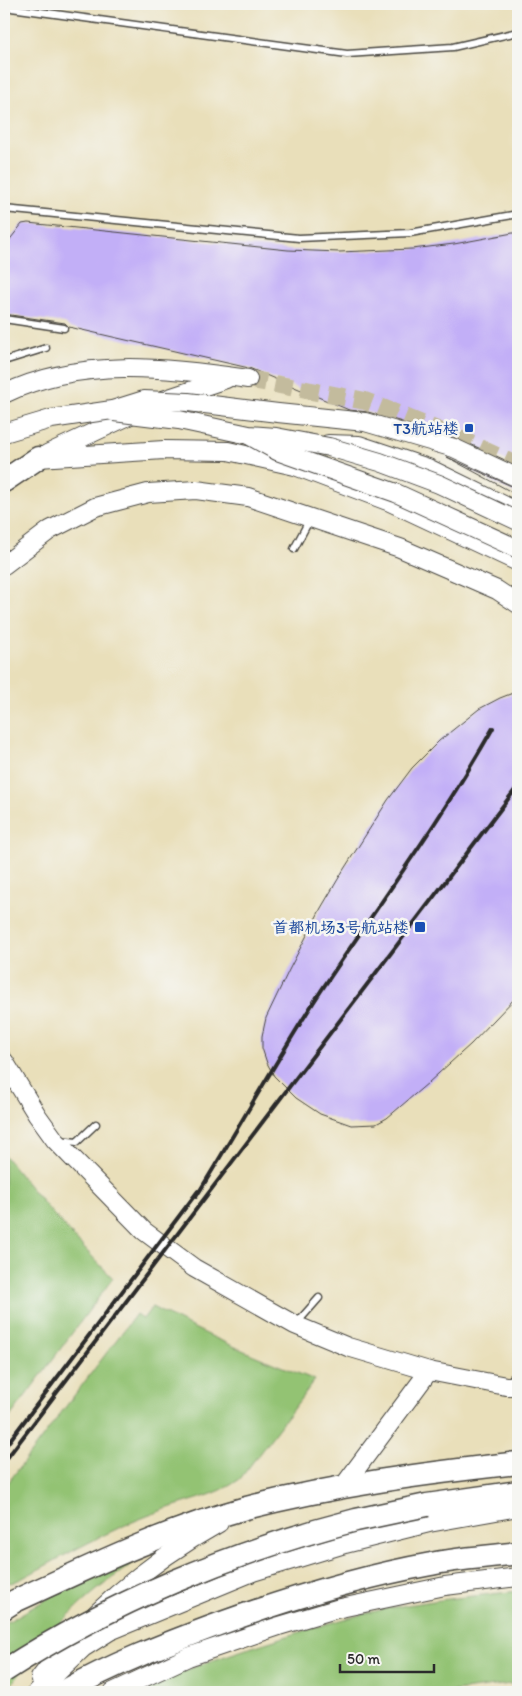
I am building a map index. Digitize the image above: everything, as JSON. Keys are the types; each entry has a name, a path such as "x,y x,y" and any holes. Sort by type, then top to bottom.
{"highway":[{"path":"4,481 38,458"},
{"path":"8,1600 153,1539 246,1509 342,1488 426,1474 518,1463"},
{"path":"4,1671 81,1626 175,1581 288,1539 357,1520 427,1506 518,1492"},
{"path":"63,1692 152,1648 256,1610 360,1578 433,1563 518,1553"}],"street":[{"path":"4,394 20,386 68,372 120,367 164,368 248,379 230,378 171,397 38,458"},
{"path":"4,433 52,419 105,411 144,400 172,400 365,422 454,448 518,478"},
{"path":"105,411 179,420 244,434 281,437 360,456 439,484 518,521"},
{"path":"244,434 277,451 396,492 518,549"},
{"path":"38,458 164,450 228,451 272,444 359,445 428,468 518,512"},
{"path":"228,451 295,466 390,502 518,562"},
{"path":"4,565 11,558 58,526 95,507 148,493 196,490 248,497 400,548 497,590 518,604"},
{"path":"4,1061 37,1115 56,1140 144,1231 194,1268 295,1325 348,1347 429,1371 512,1386"},
{"path":"342,1488 429,1371"},
{"path":"38,1692 83,1648 110,1631 253,1572 364,1539 518,1507"},
{"path":"29,1692 57,1655 102,1607 127,1585 186,1542 246,1509"},
{"path":"113,1692 188,1657 336,1609 445,1586 518,1577"}],"lane":[{"path":"4,7 347,54 453,47 518,32"},
{"path":"4,208 299,238 410,233 518,214"},
{"path":"4,319 64,328"},
{"path":"4,361 46,348"},
{"path":"294,549 311,518"},
{"path":"56,1140 77,1142 96,1124"},
{"path":"295,1325 320,1298"},
{"path":"512,1386 518,1371"}],"green space":[{"path":"4,1155 57,1218 113,1278 4,1425"},
{"path":"152,1307 232,1346 315,1380 240,1479 220,1491 166,1509 121,1527 21,1579 11,1583 4,1581 4,1488 136,1314 143,1319"},
{"path":"148,1553 120,1572 80,1604 56,1628 4,1692 4,1624 88,1575"},
{"path":"518,1591 518,1683 448,1692 133,1692 229,1655 309,1629 357,1616 390,1608 454,1598"}],"building":[{"path":"28,223 288,250 339,252 412,249 454,244 518,232 518,466 457,438 368,412 349,410 249,368 69,327 65,323 4,314 4,247 22,224"},
{"path":"447,457 518,489 518,496 508,490"},
{"path":"518,691 518,995 471,1044 387,1118 376,1124 351,1125 320,1114 296,1098 274,1076 262,1048 262,1036 266,1018 321,908 388,800 412,768 439,741 479,709"}],"tunnel":[{"path":"248,379 365,401 462,440 518,466"}],"railway":[{"path":"196,1197 301,1022 430,831 493,728"},
{"path":"4,1462 518,786"},
{"path":"4,1448 198,1191"}],"place":[{"name":"T3航站楼","path":"469,428"},
{"name":"首都机场3号航站楼","path":"420,927"}]}
